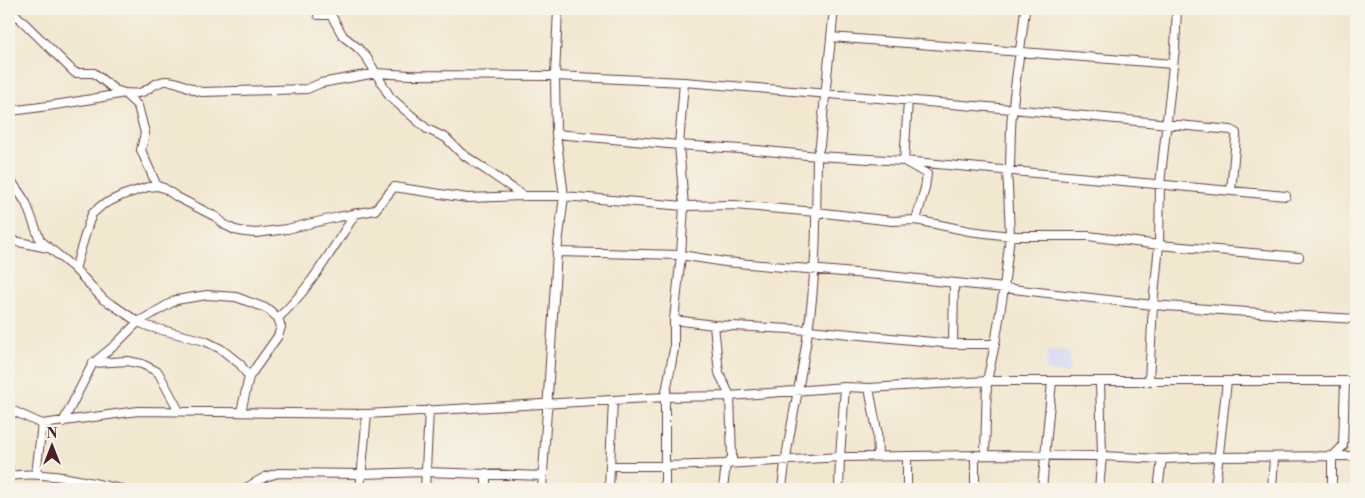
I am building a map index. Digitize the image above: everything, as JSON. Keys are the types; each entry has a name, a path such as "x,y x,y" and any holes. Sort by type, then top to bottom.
{"street":[{"path":"10,9 74,73 94,73 115,90 124,93 138,106 145,133 141,150 157,186"},
{"path":"318,9 318,15 331,15 342,36 358,48 370,63 390,97 422,125 446,138 461,153 524,196"},
{"path":"542,489 557,252 564,196 556,134 558,9"},
{"path":"782,489 784,461 809,330 815,269 817,156 820,145 834,9"},
{"path":"985,455 986,381 995,344 1010,236 1007,172 1010,165 1012,109 1023,30 1024,9"},
{"path":"1149,381 1153,306 1159,245 1160,184 1177,9"},
{"path":"831,37 1173,64"},
{"path":"9,111 141,92 161,81 168,80 202,92 300,90 376,73 556,76 684,82 1012,109 1231,130 1236,132 1231,191"},
{"path":"665,489 665,397 674,349 674,320 684,206 679,145 684,82"},
{"path":"904,161 908,101"},
{"path":"556,134 817,156 904,161 1007,172 1286,196"},
{"path":"904,161 927,174 916,220"},
{"path":"9,178 26,203 40,240 76,269 104,300 113,304 138,322 150,327 205,341 221,349 240,364 249,377"},
{"path":"76,269 92,214 102,205 123,195 157,186 216,217 234,230 256,233 374,210 394,187 467,198 564,196 684,206 734,204 892,222 916,220 969,231 1010,236 1088,236 1159,245 1299,257"},
{"path":"278,318 293,304 311,282 356,213"},
{"path":"9,240 48,248"},
{"path":"557,252 681,255 725,262 1004,288 1153,306 1356,319"},
{"path":"953,344 954,283"},
{"path":"62,422 93,363 115,345 138,322 176,300 207,295 236,297 268,309 278,318 281,327 278,336 249,377 241,412"},
{"path":"674,320 714,325 809,330 953,344 995,344"},
{"path":"714,325 719,374 730,396 732,458 726,464 723,489"},
{"path":"93,363 128,361 142,364 158,372 179,411"},
{"path":"9,409 42,424 138,411 367,414 665,397 730,396 845,387 869,388 986,381 1356,381"},
{"path":"1042,489 1052,381"},
{"path":"1099,489 1102,456 1100,381"},
{"path":"1215,489 1227,381"},
{"path":"1332,489 1332,457 1343,446 1345,381"},
{"path":"840,489 840,457 845,387"},
{"path":"869,388 877,430 878,457"},
{"path":"609,489 613,400"},
{"path":"425,489 429,410"},
{"path":"360,489 367,414"},
{"path":"36,474 42,424"},
{"path":"975,455 975,489"},
{"path":"611,466 726,464 840,457 975,455 1102,456 1162,459 1356,456"},
{"path":"907,456 907,489"},
{"path":"1272,489 1274,457"},
{"path":"1158,489 1162,459"},
{"path":"244,489 265,477 278,473 362,474 425,472 543,476"},
{"path":"486,473 486,489"},
{"path":"9,476 36,474 122,489"}],"shaded area":[{"path":"1048,350 1070,351 1070,373 1046,371"}]}
